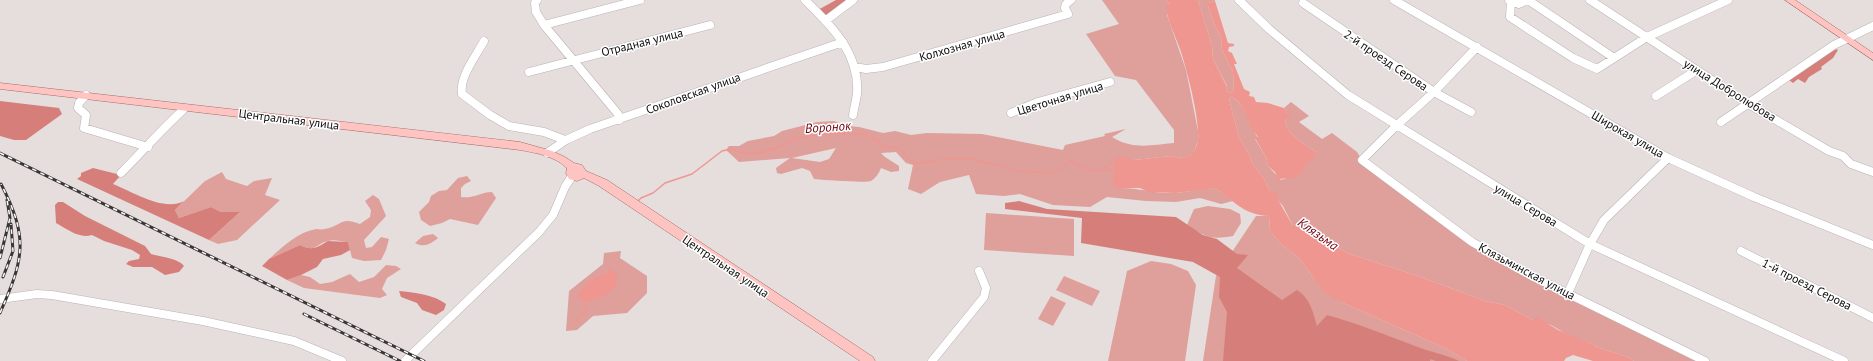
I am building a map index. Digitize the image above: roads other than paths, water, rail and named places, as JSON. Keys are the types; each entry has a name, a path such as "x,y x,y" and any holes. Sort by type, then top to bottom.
{"main road":[{"path":"1789,0 1873,57"},
{"name":"Центральная улица","path":"0,86 486,142 528,148 548,153 564,161 576,173 603,183 869,361"}],"street":[{"path":"537,0 535,3 536,12 544,25 574,59 618,114 619,120"},
{"path":"544,25 640,0"},
{"path":"805,0 825,20 843,42 852,57 855,67 857,90 853,115"},
{"path":"825,20 853,0"},
{"name":"Колхозная улица","path":"855,67 866,69 883,67 1068,14 1065,8 1066,4 1071,0"},
{"name":"улица Серова","path":"1238,0 1269,29 1348,95 1396,126 1590,244 1844,361"},
{"name":"Широкая улица","path":"1394,0 1668,158 1754,197 1873,245"},
{"path":"1614,58 1528,0 1519,4 1510,1 1510,17 1573,58 1597,69 1614,58 1647,36 1728,0"},
{"name":"улица Добролюбова","path":"1590,0 1647,36 1747,104 1802,134 1829,151 1843,156 1857,167 1873,172"},
{"name":"2-й проезд Серова","path":"1303,3 1434,92 1446,97 1471,112"},
{"name":"Отрадная улица","path":"529,72 574,59 710,25"},
{"path":"1721,122 1834,45 1873,26"},
{"path":"484,41 465,76 461,88 462,94 490,115 509,126 544,132 565,140"},
{"name":"Соколовская улица","path":"548,153 556,145 565,140 843,42"},
{"path":"1396,126 1434,92 1477,47"},
{"path":"1656,96 1697,70"},
{"name":"Цветочная улица","path":"1011,113 1043,100 1071,94 1110,82"},
{"path":"86,95 79,103 78,108 86,115 84,128 148,147"},
{"path":"120,173 148,147 165,126 183,110"},
{"name":"Клязьминская улица","path":"1396,126 1362,160 1423,207 1472,242 1532,276 1705,361"},
{"path":"1568,293 1590,244 1604,220 1668,158"},
{"path":"405,361 539,232 553,215 565,187 576,173"},
{"name":"1-й проезд Серова","path":"1741,251 1873,318"},
{"path":"932,361 984,297 986,288 979,271"},
{"path":"0,298 37,294 52,295 203,321 294,341 342,361"}],"waterway":[{"name":"Воронок","path":"637,202 641,198 653,193 665,183 692,174 722,151 731,149 741,153 760,153 782,146 797,138 833,133 866,134 871,139 877,140 880,145 899,148 910,160 917,163 947,159 973,159 1020,171 1053,173 1071,161 1094,171 1098,171 1104,169 1115,160"},
{"name":"Воронок","path":"1104,170 1109,172 1113,168"},
{"name":"Воронок","path":"574,323 585,312 586,303"}],"railway":[{"path":"0,153 424,361"},
{"path":"0,313 14,278 20,248 16,219 1,184"},
{"path":"0,258 10,218 7,200"},
{"path":"3,277 13,251 11,224"},
{"path":"304,314 400,361"}],"water label":[{"name":"Клязьма","path":"1318,234"}]}
